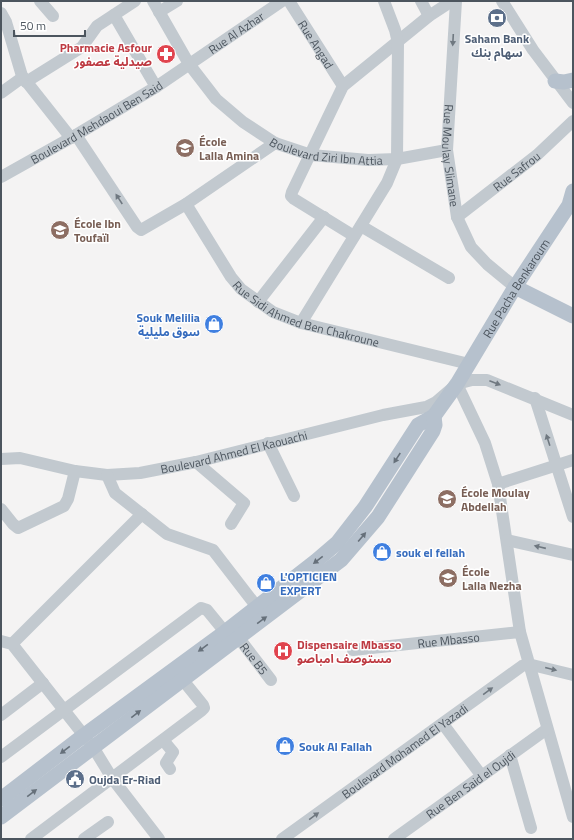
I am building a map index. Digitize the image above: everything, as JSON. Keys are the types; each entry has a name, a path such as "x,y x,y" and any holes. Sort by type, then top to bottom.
{"main road":[{"path":"555,80 564,82 573,80"},
{"name":"Rue Pacha Benkaroum","path":"434,416 457,384 516,287 569,205 573,191"},
{"path":"516,287 573,316"},
{"path":"1,799 83,736 232,635 327,572 351,550 378,517 433,431 435,425 434,416 418,425 365,507 337,543 257,607 232,635 182,679 1,817"}],"street":[{"path":"40,1 53,16"},
{"path":"1,93 82,47 97,26 134,1"},
{"name":"Boulevard Ziri Ibn Attia","path":"153,1 190,64 216,99 229,111 275,143 311,154 341,159 397,159 447,150"},
{"path":"159,12 177,1"},
{"name":"Rue Al Azhar","path":"190,64 282,1"},
{"name":"Rue Angad","path":"289,1 344,86"},
{"path":"301,323 387,183 397,159 398,43 395,30 384,1"},
{"path":"421,1 429,16"},
{"path":"449,278 357,231 324,217 291,196 344,86 429,16 452,1"},
{"name":"Rue Moulay Slimane","path":"456,1 447,150 457,217 470,247 487,264 516,287"},
{"path":"502,1 555,80 573,102"},
{"path":"1,13 6,22 24,79 74,136 137,227 141,230 186,204 275,143"},
{"path":"114,15 156,87"},
{"name":"Boulevard Mehdaoui Ben Said","path":"1,177 156,87 190,64"},
{"name":"Rue Safrou","path":"457,217 536,155 573,121"},
{"name":"Rue Sidi Ahmed Ben Chakroune","path":"186,204 230,277 258,302 279,315 301,323 469,364"},
{"path":"258,302 324,217"},
{"path":"573,415 535,398 487,380 472,380 457,384 485,443 498,484 520,632 547,729 570,799 573,817"},
{"name":"Boulevard Ahmed El Kaouachi","path":"2,458 20,458 75,471 107,475 140,474 196,462 383,415 426,407 436,402 457,384"},
{"path":"535,398 573,517"},
{"path":"268,443 294,496"},
{"path":"498,484 573,460"},
{"path":"196,462 244,503 231,524"},
{"path":"1,509 18,528 61,509 66,503 75,471"},
{"path":"107,475 115,493 171,536 214,550 257,607"},
{"path":"142,514 7,643 43,683 93,748 112,778 159,839"},
{"path":"507,540 573,555"},
{"name":"Rue B5","path":"63,710 201,608 207,610 232,635 271,680"},
{"name":"Rue Mbasso","path":"353,650 520,632"},
{"path":"528,664 573,675"},
{"name":"Boulevard Mohamed El Yazadi","path":"282,839 528,664"},
{"path":"32,839 204,708 182,679"},
{"path":"1,715 43,683"},
{"path":"1,756 63,710"},
{"path":"443,724 481,775"},
{"name":"Rue Ben Said el Oujdi","path":"394,839 547,729"},
{"path":"163,740 173,752 166,763 170,769"},
{"path":"510,755 531,828"},
{"path":"84,839 108,822"}],"place":[{"name":"Saham Bank سهام بنك","path":"497,18"},
{"name":"Pharmacie Asfour صيدلية عصفور","path":"166,54"},
{"name":"École Lalla Amina","path":"185,148"},
{"name":"École Ibn Toufaïl","path":"60,230"},
{"name":"Souk Melilia سوق مليلية","path":"214,324"},
{"name":"École Moulay Abdellah","path":"447,499"},
{"name":"souk el fellah","path":"382,552"},
{"name":"École Lalla Nezha","path":"448,578"},
{"name":"L'OPTICIEN EXPERT","path":"266,583"},
{"name":"Dispensaire Mbasso مستوصف امباصو","path":"283,651"},
{"name":"Souk Al Fallah","path":"285,746"},
{"name":"Oujda Er-Riad","path":"75,779"}]}
